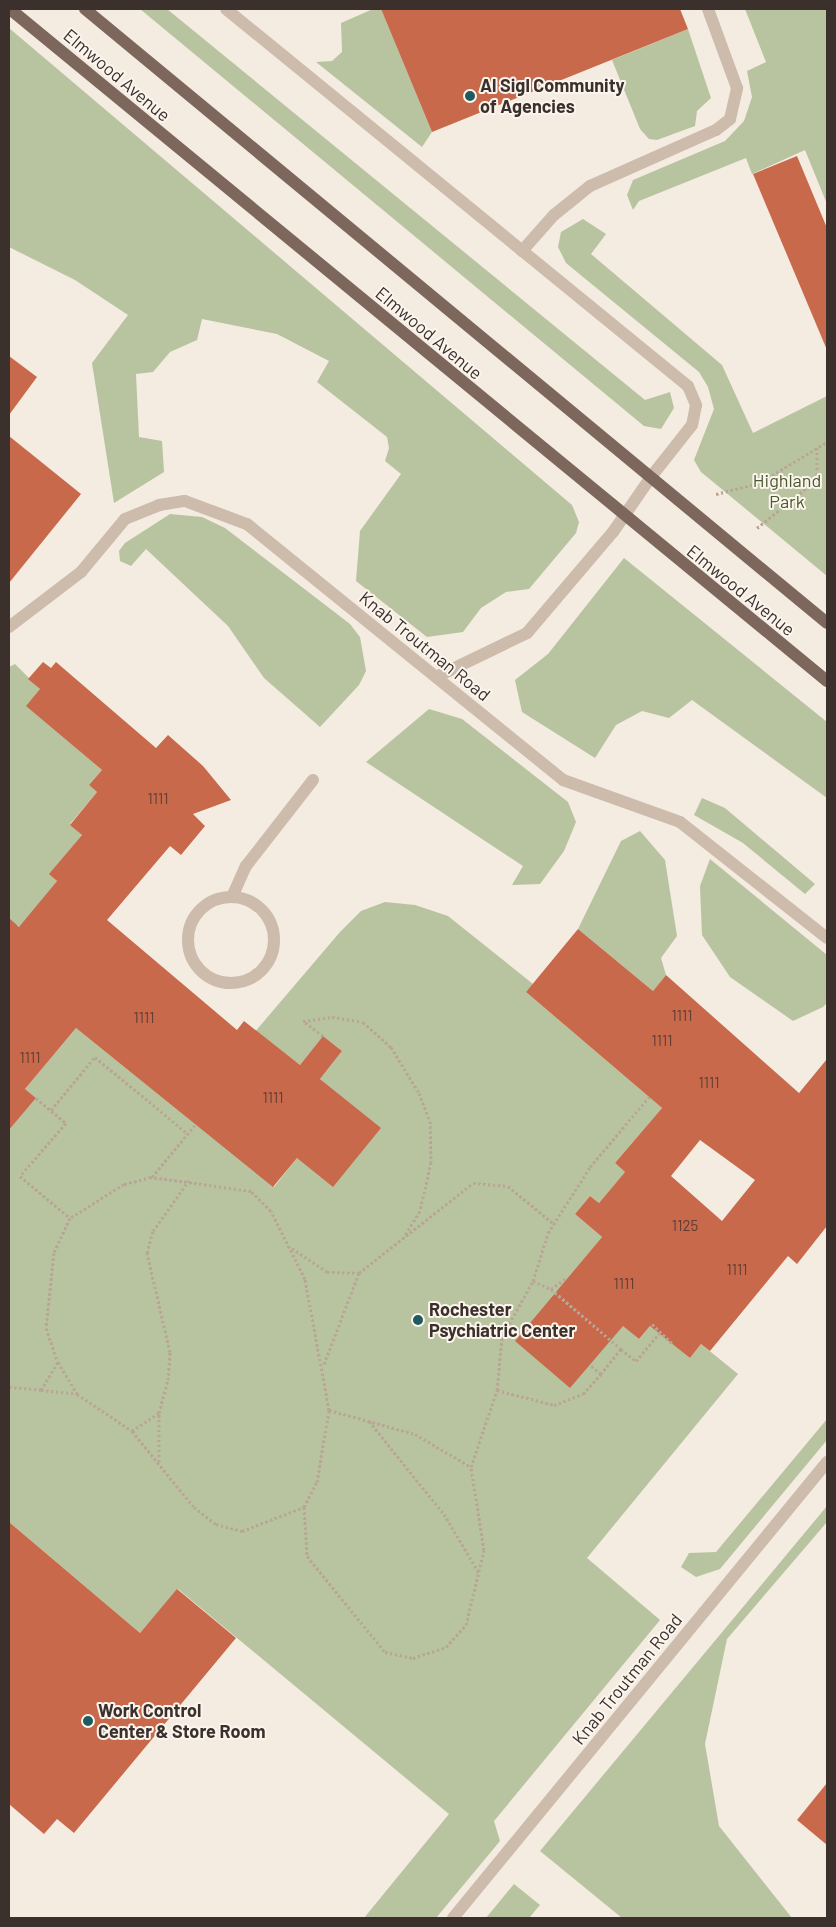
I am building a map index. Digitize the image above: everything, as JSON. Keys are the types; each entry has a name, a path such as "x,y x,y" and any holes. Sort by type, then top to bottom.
{"main road":[{"name":"Elmwood Avenue","path":"10,9 621,516 827,681"},
{"name":"Elmwood Avenue","path":"85,9 827,623"}],"street":[{"path":"226,9 692,392 696,405 692,425 621,516 613,532 527,633 436,677"},
{"path":"522,251 554,215 590,186 716,130 730,119 738,88 708,9"},
{"name":"Knab Troutman Road","path":"9,626 81,572 125,519 159,505 185,501 248,524 563,780 680,822 827,938"},
{"path":"232,897 258,906 268,918 274,946 261,972 234,984 206,976 189,953 187,940 189,926 206,905 232,897 246,866 313,780"},
{"name":"Knab Troutman Road","path":"453,1918 827,1462"}],"path":[{"path":"716,494 759,482 827,442"},
{"path":"757,528 809,486 817,475 817,448"},
{"path":"323,1036 303,1021 332,1017 363,1022 391,1047 427,1114 431,1162 420,1211 402,1240"},
{"path":"51,1110 95,1057 188,1134"},
{"path":"304,1507 242,1531 216,1524 194,1507 132,1431 77,1394 58,1362 46,1328 48,1284 54,1253 70,1218 124,1184 151,1177 190,1179 251,1191 272,1211 305,1279 324,1365 329,1410 317,1482 304,1507 307,1556 385,1652 413,1658 446,1647 466,1625 484,1550 471,1466 497,1390 502,1337 533,1281 554,1224 590,1167 649,1097"},
{"path":"36,1098 66,1123 20,1176 70,1218"},
{"path":"151,1177 195,1124"},
{"path":"159,1462 159,1414 170,1352 147,1253 152,1231 190,1179"},
{"path":"324,1365 359,1273 473,1183 508,1186 554,1224"},
{"path":"289,1245 327,1272 359,1273"},
{"path":"551,1289 567,1278"},
{"path":"533,1281 551,1289 636,1361 660,1332"},
{"path":"652,1324 673,1344"},
{"path":"497,1390 554,1405 583,1394 621,1349"},
{"path":"41,1390 58,1362"},
{"path":"590,1365 601,1374"},
{"path":"9,1387 77,1394"},
{"path":"329,1410 415,1434 471,1466"},
{"path":"132,1431 159,1414"},
{"path":"369,1421 444,1514 479,1573"}],"green space":[{"path":"140,9 167,9 645,400 670,392 674,408 661,429 644,426"},
{"path":"373,9 381,9 432,132 422,147 316,62 332,61 342,52 341,23"},
{"path":"745,9 827,9 827,204 805,150 752,174 746,158 639,201 633,210 627,195 633,180 725,141 744,121 752,97 747,71 766,62"},
{"path":"9,28 572,505 579,522 576,533 529,589 506,592 481,608 463,632 427,637 356,581 360,531 401,474 385,461 389,448 387,437 317,382 329,361 277,334 202,319 197,340 170,352 153,372 136,374 139,437 162,441 164,472 114,503 92,363 128,315 75,280 9,247"},
{"path":"688,29 711,98 697,111 695,126 657,140 649,139 640,129 612,60"},
{"name":"Highland Park","path":"583,219 606,234 591,254 722,365 753,433 827,396 827,576 701,472 694,460 714,409 708,387 699,372 566,263 558,247 561,232"},
{"path":"170,514 202,517 225,528 350,624 360,637 366,671 359,685 320,727 264,678 228,626 146,549 131,566 120,561 119,551 125,543"},
{"path":"624,558 827,722 827,798 692,700 669,718 642,711 616,725 595,758 522,712 515,680 548,654"},
{"path":"15,664 40,689 27,706 102,770 89,785 97,792 70,824 82,835 50,874 57,881 36,907 27,933 17,925 9,934 9,667"},
{"path":"429,709 462,719 568,802 576,822 564,851 540,884 512,885 523,866 366,762"},
{"path":"702,798 725,808 815,884 805,894 743,843 694,815"},
{"path":"640,831 665,860 677,936 661,958 666,975 653,991 578,929 621,841"},
{"path":"710,859 827,955 827,1003 823,1007 793,1021 730,977 702,935 700,886"},
{"path":"385,902 415,905 448,916 533,984 526,992 662,1108 615,1163 625,1172 599,1203 590,1196 575,1214 602,1237 568,1278 639,1339 682,1289 674,1344 690,1358 701,1344 738,1374 587,1558 660,1620 494,1821 500,1841 436,1918 364,1918 449,1814 178,1589 140,1633 9,1522 9,1130 36,1098 25,1089 76,1028 274,1187 297,1158 380,1128 320,1079 342,1051 323,1036 300,1065 285,1054 248,1040 340,932 361,911"},
{"path":"827,1419 827,1440 720,1569 696,1577 681,1567 689,1553 716,1552"},
{"path":"827,1506 827,1522 727,1639 705,1744 719,1826 792,1918 622,1918 540,1851"},
{"path":"514,1884 540,1905 529,1918 486,1918"}],"building":[{"name":"Al Sigl Community of Agencies","path":"381,9 680,9 688,29 432,132"},
{"path":"797,156 827,228 827,350 753,174"},
{"path":"9,356 37,377 9,415"},
{"path":"9,436 81,494 9,583"},
{"path":"43,662 51,668 56,662 156,748 168,735 203,766 231,800 193,814 205,826 181,855 170,846 107,920 237,1030 244,1021 300,1065 323,1036 342,1051 320,1079 381,1128 333,1187 297,1158 273,1187 76,1028 25,1089 36,1098 9,1130 9,918 19,927 57,881 49,874 82,835 70,825 97,792 89,785 102,770 26,706 40,689 28,679"},
{"path":"578,929 653,991 666,975 799,1093 827,1059 827,1226 797,1264 788,1256 710,1351 701,1344 690,1358 650,1326 639,1339 623,1326 570,1388 515,1341 602,1237 575,1214 590,1196 599,1203 625,1172 615,1163 662,1108 526,992","holes":["700,1140 755,1180 722,1221 671,1176"]},
{"name":"Work Control Center & Store Room","path":"9,1522 140,1633 177,1589 236,1638 74,1833 57,1819 44,1834 9,1804"},
{"path":"827,1783 827,1845 797,1820"}],"place":[{"name":"Al Sigl Community of Agencies","path":"470,96"},
{"name":"Rochester Psychiatric Center","path":"418,1320"},
{"name":"Work Control Center & Store Room","path":"88,1721"}]}
